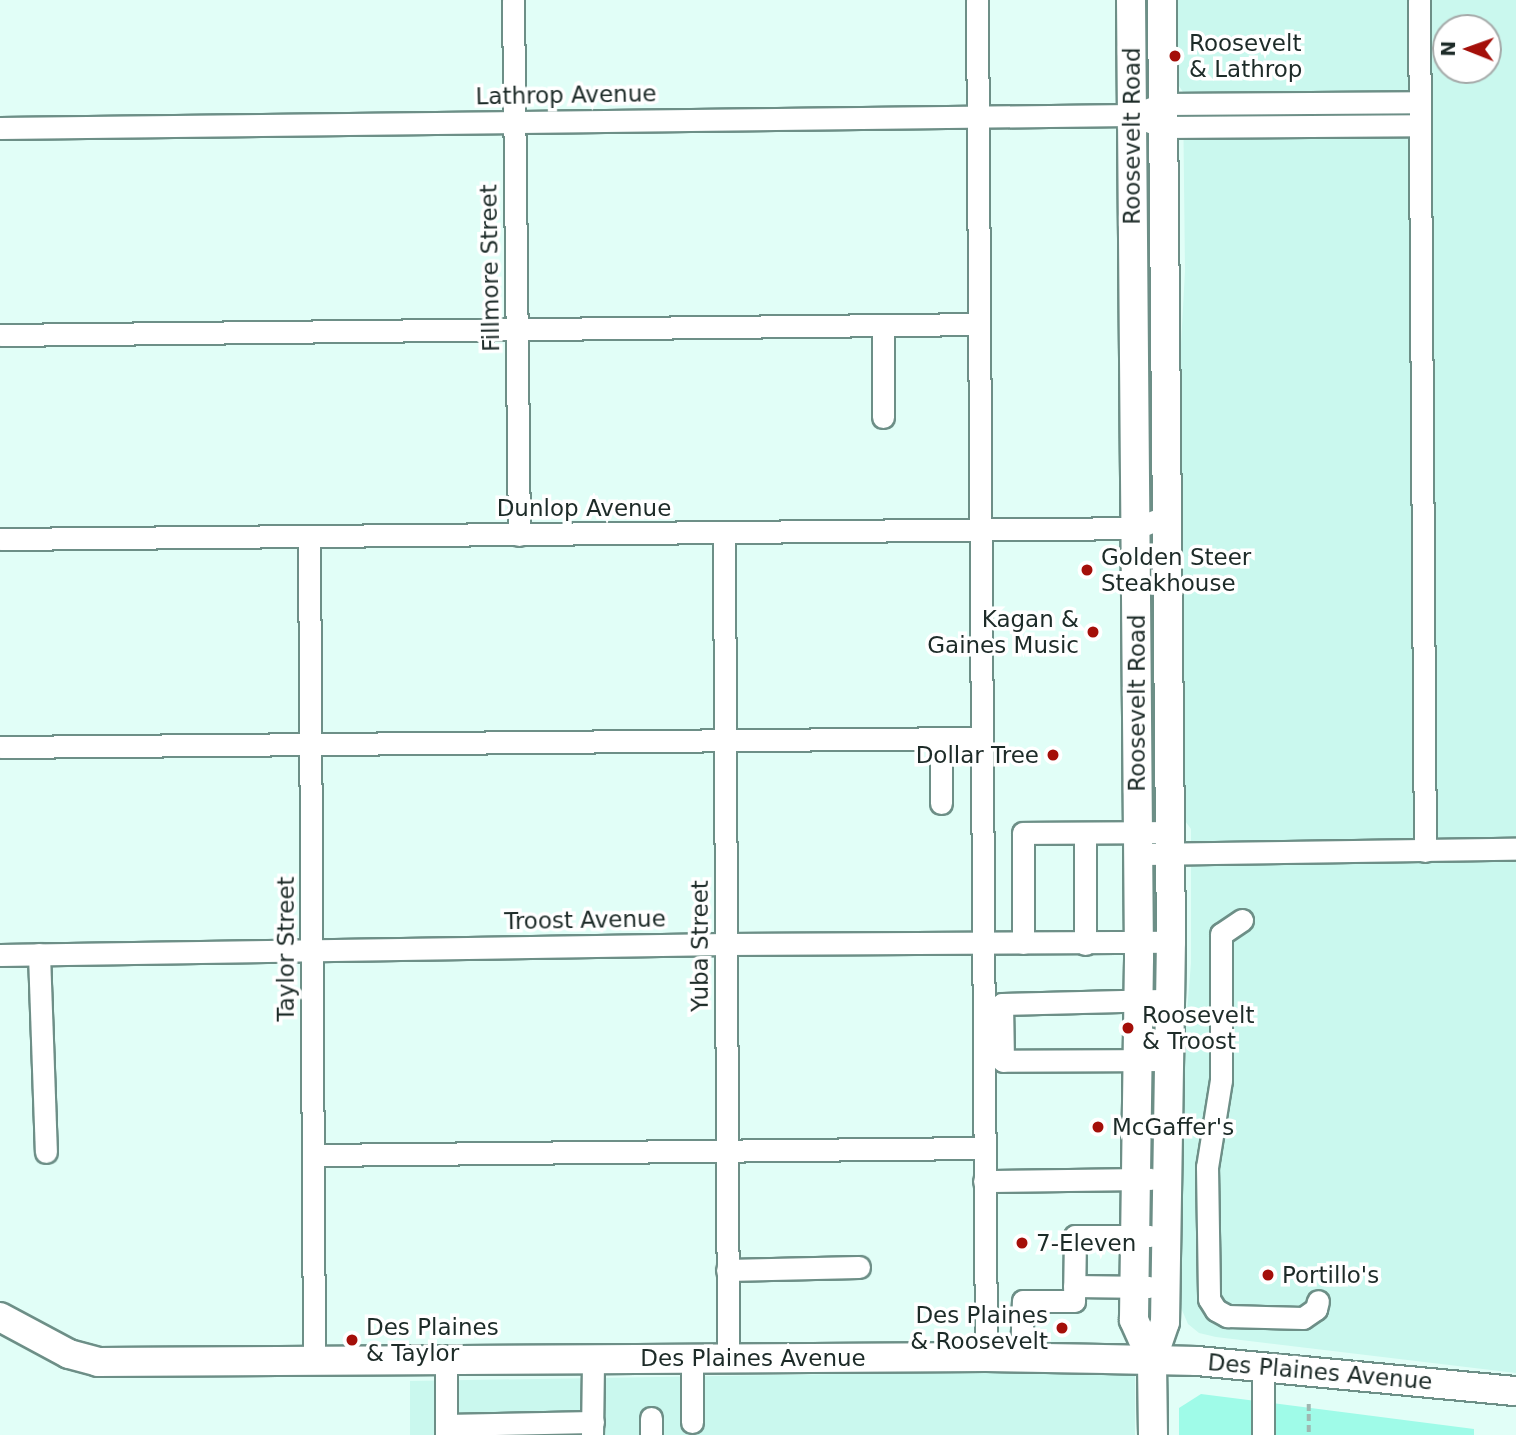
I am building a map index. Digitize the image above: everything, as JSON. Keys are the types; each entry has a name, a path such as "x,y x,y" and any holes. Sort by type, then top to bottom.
{"main road":[{"name":"Roosevelt Road","path":"1131,0 1139,943 1134,1320 1152,1360"},
{"name":"Roosevelt Road","path":"1153,1435 1152,1360 1165,1322 1171,1000 1162,0"},
{"name":"Des Plaines Avenue","path":"0,1317 69,1354 99,1362 1021,1357 1152,1360 1263,1367 1516,1391"}],"street":[{"name":"Fillmore Street","path":"513,0 519,535"},
{"path":"977,0 986,1357"},
{"path":"1419,0 1425,851"},
{"path":"1163,116 1420,102"},
{"name":"Lathrop Avenue","path":"0,128 1132,115"},
{"path":"1132,115 1420,125"},
{"path":"0,335 979,324"},
{"path":"883,325 883,417"},
{"name":"Dunlop Avenue","path":"0,539 1136,528 1167,516"},
{"name":"Yuba Street","path":"724,533 728,1359"},
{"name":"Taylor Street","path":"309,536 314,1361"},
{"path":"0,747 981,738"},
{"path":"941,739 941,803"},
{"path":"1023,943 1023,833 1085,833 1138,843 1425,851 1516,849"},
{"path":"1085,833 1085,944"},
{"path":"1242,920 1222,934 1221,1080 1207,1167 1209,1299 1216,1310 1227,1317 1303,1318 1316,1309 1318,1301"},
{"name":"Troost Avenue","path":"0,955 726,944 1171,942"},
{"path":"39,954 46,1152"},
{"path":"1170,1060 1003,1061 1002,1003 1171,1000"},
{"path":"314,1155 984,1147"},
{"path":"984,1181 1167,1179"},
{"path":"1021,1357 1023,1301 1074,1301 1074,1236 1166,1236"},
{"path":"727,1270 859,1267"},
{"path":"1074,1286 1166,1288"},
{"path":"692,1359 692,1422"},
{"path":"446,1361 446,1430 592,1429 593,1360"},
{"path":"1263,1367 1263,1435"}],"path":[{"path":"1309,1404 1309,1435"}],"shaded area":[{"path":"1173,0 1516,0 1516,1373 1216,1337 1199,1333 1188,1324 1175,1294 1179,1108 1191,963 1191,829 1180,814 1177,418 1185,271 1183,92 1173,77"},
{"path":"1135,1369 1135,1435 410,1435 410,1381"}],"green space":[{"path":"1201,1394 1474,1429 1474,1435 1179,1435 1179,1408"}],"place":[{"name":"Roosevelt & Lathrop","path":"1175,56"},
{"name":"Golden Steer Steakhouse","path":"1087,570"},
{"name":"Kagan & Gaines Music","path":"1093,632"},
{"name":"Dollar Tree","path":"1053,755"},
{"name":"Roosevelt & Troost","path":"1128,1028"},
{"name":"McGaffer's","path":"1098,1127"},
{"name":"7-Eleven","path":"1022,1243"},
{"name":"Portillo's","path":"1268,1275"},
{"name":"Des Plaines & Roosevelt","path":"1062,1328"},
{"name":"Des Plaines & Taylor","path":"352,1340"}]}
